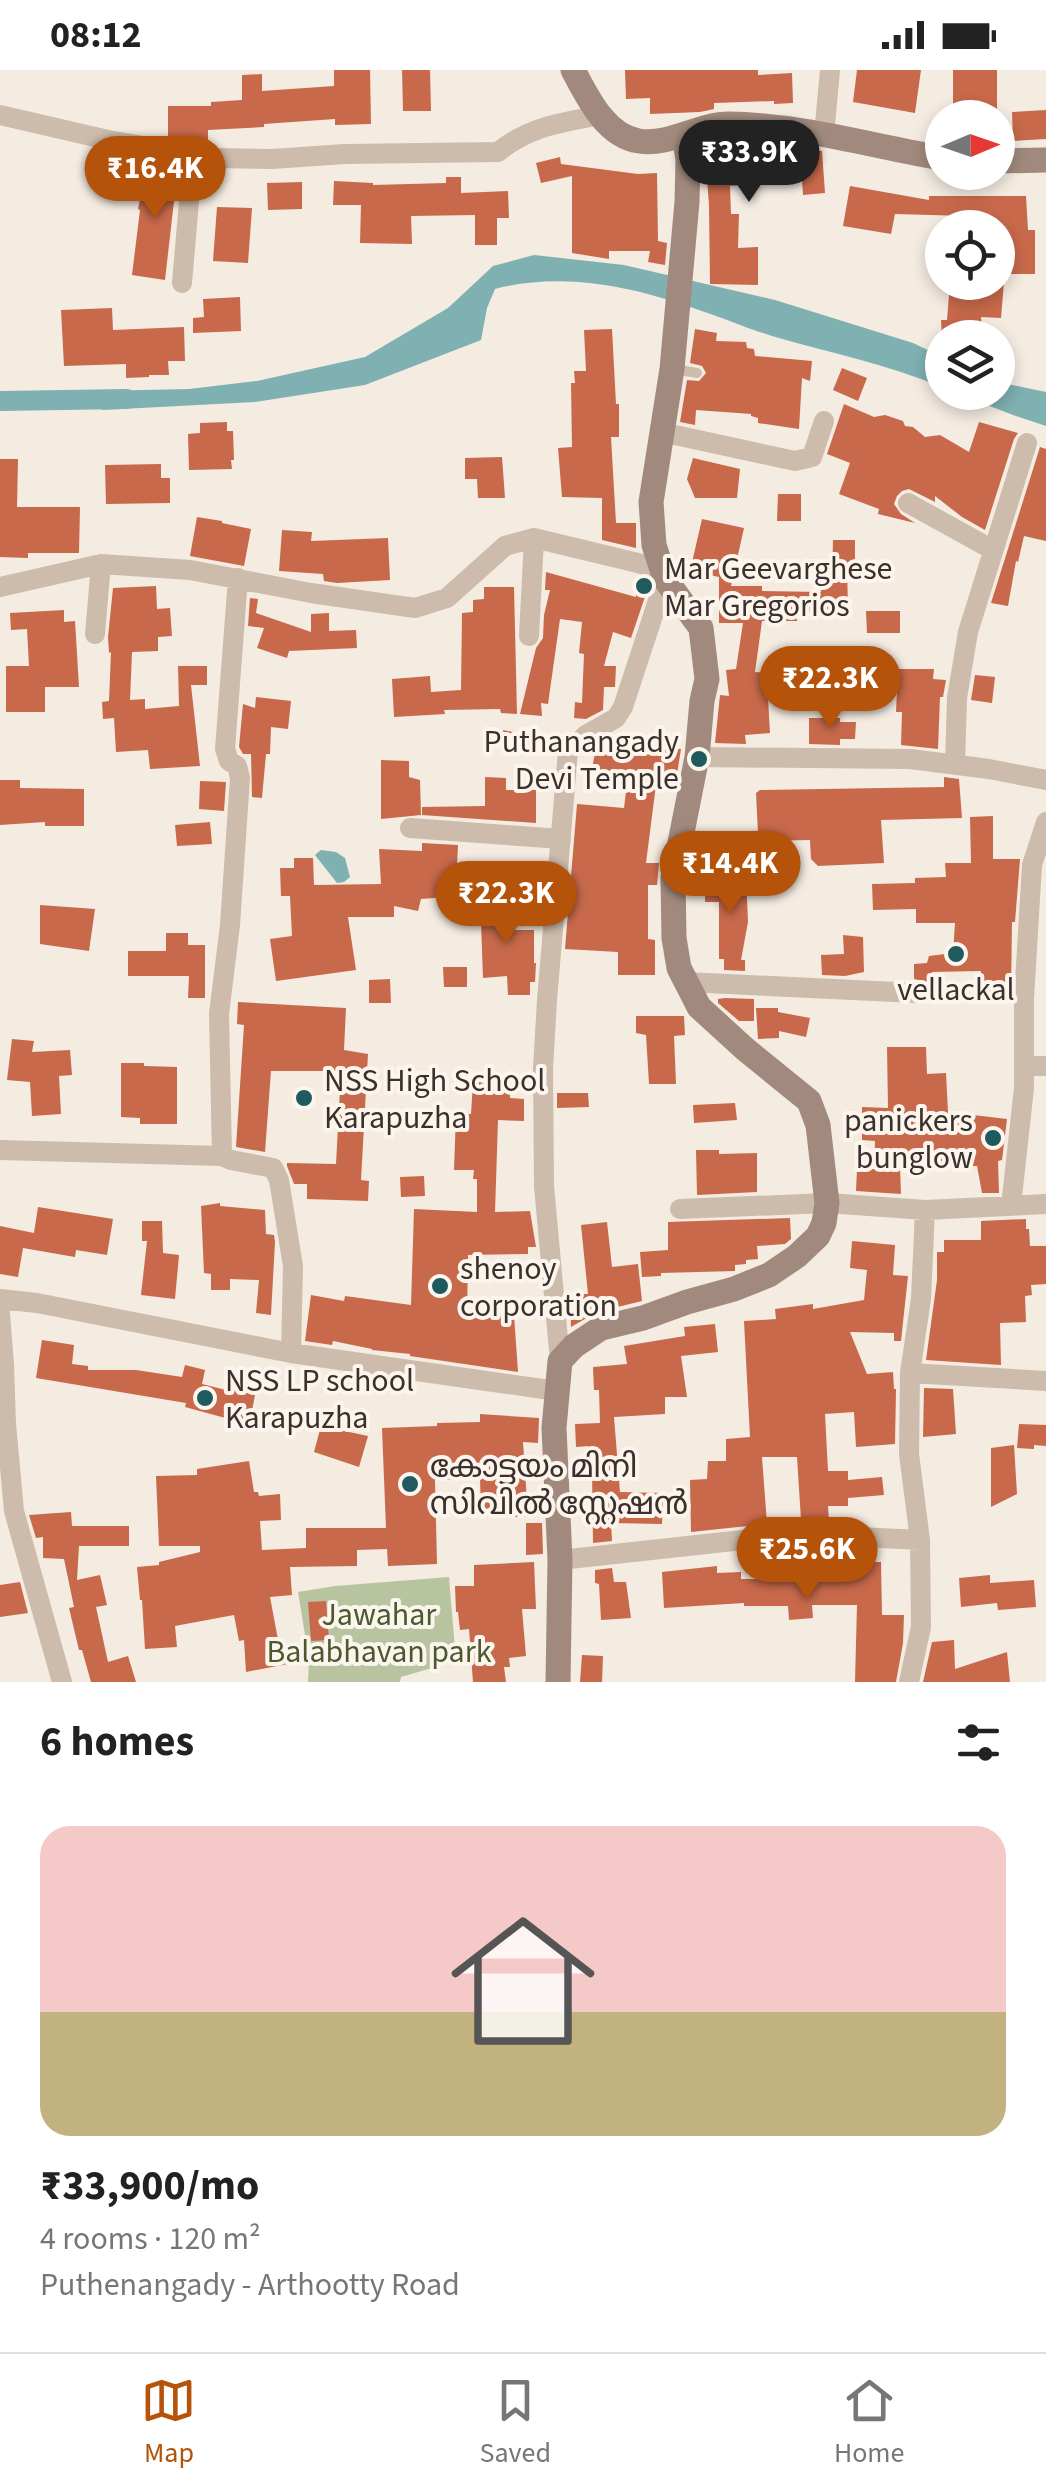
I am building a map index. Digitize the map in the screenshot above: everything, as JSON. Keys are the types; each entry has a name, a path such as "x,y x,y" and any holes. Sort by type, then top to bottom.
{"main road":[{"path":"573,70 600,115 622,135 640,142 684,136 702,126 717,124 824,135 925,155"},
{"path":"558,1682 560,1560 554,1428 560,1361 601,1328 643,1318 770,1275 818,1236 828,1203 818,1126 809,1101 699,1007 679,968 674,938 674,878 707,679 701,628 665,579 654,545 651,502 660,432 681,362 680,270 688,159 684,136"},
{"path":"1015,160 1046,160"}],"street":[{"path":"824,135 830,70"},
{"path":"0,115 193,155 272,159 498,152 516,138 546,126 600,115"},
{"path":"182,283 193,155"},
{"path":"660,432 796,461 812,457 824,421"},
{"path":"955,765 957,698 968,632 1027,443"},
{"path":"908,504 993,550"},
{"path":"529,636 534,538"},
{"path":"0,587 101,564 190,570 414,608 447,598 505,546 534,538 642,564 665,579 623,706 616,718 586,734 568,751 544,1068 544,1186 560,1361"},
{"path":"95,634 101,564"},
{"path":"222,1156 219,1014 230,932 240,778 225,749 238,578"},
{"path":"697,757 910,759 1046,780"},
{"path":"1011,1206 1024,1088 1035,1066 1024,999 1038,904 1032,865 1046,822"},
{"path":"410,828 561,839"},
{"path":"686,982 916,993"},
{"path":"0,1150 222,1156 273,1168 279,1180 293,1266 291,1353"},
{"path":"680,1209 828,1203 925,1210 1046,1204"},
{"path":"909,1682 922,1626 920,1540 909,1454 910,1373 921,1300 925,1210"},
{"path":"0,1299 291,1353 556,1391"},
{"path":"0,1314 7,1512 62,1682"},
{"path":"910,1373 1046,1381"},
{"path":"560,1560 797,1534 920,1540"}],"green space":[{"name":"Jawahar Balabhavan park","path":"449,1577 456,1661 401,1677 400,1682 308,1682 309,1659 298,1592"}],"water":[{"path":"534,255 624,265 775,300 925,349 925,381 763,333 649,294 598,284 547,281 495,289 481,340 365,385 255,402 102,410 98,391 189,389 257,381 365,357 448,308 493,266"},
{"path":"1015,386 1046,392 1046,426 1000,410 1015,410"},
{"path":"321,850 345,858 350,877 337,883 315,855"}],"building":[{"path":"334,70 370,70 371,124 335,125 335,119 208,130 208,143 168,136 168,106 211,106 211,102 242,100 242,75 262,74 262,91 334,86"},
{"path":"402,70 430,70 431,111 403,111"},
{"path":"625,70 792,73 793,103 714,103 714,109 700,112 650,114 650,98 626,99"},
{"path":"857,70 921,70 915,113 853,102"},
{"path":"953,70 997,70 997,100 953,100"},
{"path":"1046,110 1046,139 1015,141 1015,112"},
{"path":"754,144 755,157 800,155 800,148 822,151 825,193 803,195 802,180 730,186 731,214 739,214 738,248 758,247 758,285 710,284 704,164 730,164 728,147"},
{"path":"560,157 561,164 657,173 658,241 667,243 665,265 648,262 650,251 609,251 609,259 572,253 572,176 541,183 536,163"},
{"path":"146,160 178,166 165,280 132,275"},
{"path":"446,177 461,177 461,193 508,191 509,218 497,218 497,245 475,245 475,215 411,216 412,244 360,243 361,205 333,205 334,181 373,185 446,183"},
{"path":"302,182 302,209 268,210 267,183"},
{"path":"850,186 929,200 929,196 1026,196 1028,230 1035,230 1035,274 1015,274 1015,210 895,214 891,234 843,226"},
{"path":"217,207 252,208 248,263 213,261"},
{"path":"240,297 241,331 193,333 193,318 204,317 203,299"},
{"path":"949,300 1002,300 1001,318 947,320"},
{"path":"112,308 113,330 184,327 185,361 168,361 169,375 126,378 126,364 64,366 61,310"},
{"path":"612,329 619,404 619,437 611,437 616,523 636,523 636,548 602,540 602,498 562,497 558,448 572,447 571,383 575,383 574,371 586,371 584,330"},
{"path":"695,329 717,333 716,341 746,342 755,356 812,361 810,381 802,378 799,429 758,423 758,418 751,414 696,410 695,425 680,422 687,380 699,381 706,373 702,366 690,363"},
{"path":"842,368 867,378 858,401 833,390"},
{"path":"844,404 874,417 885,415 903,421 925,437 940,435 969,452 979,422 1018,433 985,530 935,496 935,502 909,489 897,496 894,504 915,523 878,514 879,509 839,494 850,463 827,454"},
{"path":"227,422 227,431 233,431 232,469 189,470 188,434 200,433 200,423"},
{"path":"1040,447 1046,449 1046,541 1024,536 1008,606 991,603"},
{"path":"502,457 505,498 478,498 477,479 465,479 465,458"},
{"path":"693,458 740,469 737,498 695,498 687,479"},
{"path":"0,459 18,459 17,507 80,507 79,553 0,557"},
{"path":"161,464 161,478 170,478 170,503 106,504 105,465"},
{"path":"778,494 801,494 801,521 777,521"},
{"path":"197,517 251,529 244,566 190,556"},
{"path":"702,519 744,528 731,586 762,586 762,591 821,592 821,585 832,585 833,540 855,540 855,565 847,565 848,610 797,612 797,621 762,621 755,672 790,674 788,699 768,698 770,733 745,735 746,744 715,743 720,695 729,696 726,670 736,669 743,623 719,623 719,577 690,571"},
{"path":"282,530 312,532 311,541 388,538 390,580 337,583 324,581 323,574 279,571"},
{"path":"546,572 636,597 636,578 649,585 631,638 613,632 604,666 616,666 615,687 604,687 603,710 586,719 574,718 575,702 582,703 582,622 560,619 548,704 541,703 542,716 520,714 536,648 543,638 550,590 545,590"},
{"path":"156,586 157,609 170,608 172,636 158,637 158,651 132,652 130,700 145,699 145,709 179,706 178,666 207,666 207,685 191,685 200,766 150,769 148,750 116,752 114,718 103,719 102,702 109,701 108,637 113,588"},
{"path":"484,587 514,587 517,714 501,713 500,709 444,710 445,714 394,717 392,679 430,676 431,692 461,690 462,613 473,612 473,600 484,599"},
{"path":"250,598 258,599 256,613 311,632 311,614 329,613 329,631 356,630 357,648 289,651 287,658 257,648 264,628 248,626"},
{"path":"64,610 64,622 75,621 79,687 45,687 45,712 6,712 6,666 29,666 27,629 11,630 10,613"},
{"path":"866,611 900,611 900,633 867,633"},
{"path":"898,669 934,669 933,679 946,680 940,697 938,749 901,745 902,712 896,712"},
{"path":"975,675 995,677 992,703 971,700"},
{"path":"256,697 291,701 288,729 271,727 262,798 252,797 251,754 243,754 239,747 243,704 255,708"},
{"path":"809,718 856,722 855,739 840,739 840,745 809,744"},
{"path":"503,730 559,741 555,747 507,754"},
{"path":"624,746 681,749 676,780 657,777 646,863 659,863 657,885 648,885 648,939 655,940 655,975 618,975 618,952 565,949 577,804 624,808 628,776 592,769 596,748 624,753"},
{"path":"381,760 409,761 409,777 420,780 421,815 381,819"},
{"path":"485,777 506,778 506,790 536,790 536,823 422,815 422,807 485,806"},
{"path":"944,777 959,779 962,818 881,820 884,863 818,866 811,859 810,840 764,841 758,834 756,793 760,790 944,787"},
{"path":"0,780 20,780 20,788 84,789 84,826 45,826 45,822 0,825"},
{"path":"200,781 226,782 224,811 199,809"},
{"path":"993,816 993,859 1020,859 1012,922 1011,992 979,992 981,971 932,972 929,988 914,979 914,964 927,963 929,956 953,953 955,923 916,923 916,909 873,910 872,884 915,883 915,878 946,877 945,863 971,863 970,817"},
{"path":"210,822 212,844 177,846 175,825"},
{"path":"422,843 458,845 457,866 465,866 465,906 448,906 448,897 421,899 418,911 394,906 394,917 348,917 356,970 276,981 270,939 292,936 290,896 281,896 280,868 294,868 294,858 313,858 314,885 381,884 379,849 422,851"},
{"path":"705,875 746,875 748,922 741,960 745,960 745,971 724,970 724,959 719,959 719,902 705,902"},
{"path":"544,878 543,889 500,895 499,880"},
{"path":"513,898 514,930 534,930 535,982 530,982 530,995 508,995 507,976 483,978 476,899"},
{"path":"40,905 95,909 89,951 40,944"},
{"path":"166,933 188,933 188,945 205,945 205,998 188,998 189,976 128,976 128,951 166,951"},
{"path":"843,935 863,937 864,972 822,975 821,955 844,954"},
{"path":"443,967 467,967 467,987 444,987"},
{"path":"390,979 391,1003 369,1003 369,980"},
{"path":"718,999 754,999 754,1021 739,1021 718,1003"},
{"path":"238,1002 346,1008 344,1050 368,1054 361,1180 369,1181 368,1201 307,1199 307,1184 294,1184 287,1166 336,1164 341,1071 271,1071 265,1152 236,1147 244,1025 237,1024"},
{"path":"756,1008 778,1008 778,1012 810,1018 806,1037 779,1031 779,1038 758,1039"},
{"path":"636,1016 684,1016 685,1035 674,1036 676,1084 649,1084 646,1035 636,1033"},
{"path":"12,1039 34,1041 32,1052 70,1050 72,1075 59,1076 61,1114 32,1116 30,1082 7,1080"},
{"path":"887,1047 926,1047 927,1074 946,1073 948,1112 1007,1119 1002,1160 998,1161 999,1193 982,1193 977,1166 900,1167 901,1194 856,1191 857,1169 874,1169 875,1141 862,1140 862,1107 888,1108"},
{"path":"121,1063 177,1067 177,1124 140,1124 140,1118 121,1117"},
{"path":"473,1082 510,1084 510,1098 524,1099 524,1121 498,1120 495,1212 530,1211 536,1247 528,1247 528,1254 468,1255 467,1318 514,1315 518,1372 333,1341 332,1345 305,1341 311,1295 411,1305 414,1209 477,1212 474,1170 454,1170 456,1114 471,1114"},
{"path":"557,1093 588,1093 589,1107 557,1108"},
{"path":"735,1103 737,1120 694,1123 693,1105"},
{"path":"696,1150 757,1153 757,1192 697,1195"},
{"path":"424,1176 425,1196 401,1197 400,1177"},
{"path":"220,1203 265,1210 266,1234 274,1235 275,1242 271,1315 256,1313 259,1280 230,1279 230,1290 211,1290 211,1274 204,1273 201,1206"},
{"path":"38,1207 113,1219 107,1255 76,1250 75,1257 23,1248 18,1277 0,1274 0,1226 34,1233"},
{"path":"790,1218 791,1239 785,1244 757,1246 758,1259 735,1265 735,1271 642,1277 640,1252 668,1250 668,1222"},
{"path":"1026,1219 1030,1246 1046,1246 1046,1284 1031,1285 1032,1295 1025,1296 1026,1322 1000,1323 1001,1365 926,1360 937,1252 944,1252 944,1240 981,1240 981,1221"},
{"path":"142,1221 162,1221 163,1253 179,1255 175,1299 141,1295 147,1241 142,1241"},
{"path":"607,1222 612,1267 638,1264 642,1301 597,1312 571,1327 570,1294 588,1294 581,1225"},
{"path":"852,1241 895,1245 893,1275 908,1276 901,1341 894,1341 894,1333 850,1332 867,1374 893,1372 895,1444 856,1447 854,1412 825,1414 828,1471 848,1471 848,1480 882,1477 884,1495 848,1498 848,1506 828,1506 829,1522 801,1520 797,1457 762,1457 767,1524 691,1532 690,1480 707,1479 708,1461 726,1461 726,1439 750,1437 744,1321 776,1319 775,1309 813,1304 813,1309 864,1300 867,1270 850,1268"},
{"path":"715,1324 718,1352 681,1356 687,1397 665,1397 665,1414 614,1417 620,1492 663,1493 662,1524 611,1523 612,1541 593,1543 592,1469 588,1446 576,1447 575,1424 600,1423 599,1390 594,1390 593,1367 627,1364 624,1346 685,1336 684,1327"},
{"path":"42,1340 74,1345 72,1364 88,1366 88,1370 136,1370 182,1377 185,1365 205,1370 202,1384 234,1392 236,1380 257,1384 249,1427 228,1424 229,1419 185,1407 186,1403 36,1378"},
{"path":"924,1388 953,1389 956,1434 923,1437"},
{"path":"480,1414 539,1418 538,1443 523,1442 528,1516 499,1518 498,1508 481,1509 480,1478 435,1480 437,1564 388,1566 387,1549 357,1550 357,1566 290,1567 292,1595 270,1597 279,1645 297,1643 298,1662 246,1672 244,1640 239,1641 234,1615 175,1626 177,1647 145,1649 137,1567 159,1565 200,1552 200,1546 159,1546 156,1476 197,1475 197,1469 249,1461 254,1492 259,1496 280,1494 281,1520 260,1521 262,1550 306,1548 306,1528 386,1528 382,1428 480,1422"},
{"path":"1019,1424 1046,1425 1046,1446 1017,1448"},
{"path":"321,1426 368,1436 359,1467 314,1452"},
{"path":"1014,1445 1017,1494 991,1507 991,1448"},
{"path":"71,1512 72,1526 129,1526 129,1546 79,1546 77,1580 100,1575 107,1605 96,1607 108,1662 128,1656 136,1682 91,1682 69,1608 74,1607 64,1559 43,1558 43,1537 36,1538 29,1515"},
{"path":"526,1523 542,1523 543,1554 526,1555"},
{"path":"803,1548 831,1549 832,1562 881,1562 882,1615 904,1615 896,1682 855,1682 857,1605 812,1605 813,1618 789,1620 788,1606 744,1603 664,1608 662,1572 717,1566 717,1573 741,1572 741,1579 786,1579 785,1564 804,1563"},
{"path":"534,1562 536,1609 522,1609 526,1656 509,1658 510,1667 504,1667 506,1682 473,1682 469,1629 460,1630 455,1586 474,1586 474,1565"},
{"path":"612,1568 614,1582 626,1582 631,1618 601,1620 595,1570"},
{"path":"990,1575 990,1583 1034,1580 1036,1607 998,1610 997,1603 961,1607 959,1578"},
{"path":"20,1582 28,1613 0,1617 0,1585"},
{"path":"326,1601 329,1640 311,1641 308,1602"},
{"path":"954,1640 955,1669 1007,1652 1010,1682 923,1682 932,1642"},
{"path":"582,1655 603,1656 602,1682 580,1682"}],"waterway":[{"path":"0,401 127,399"}],"place":[{"name":"Mar Geevarghese Mar Gregorios","path":"644,586"},
{"name":"Puthanangady Devi Temple","path":"699,759"},
{"name":"vellackal","path":"956,954"},
{"name":"NSS High School Karapuzha","path":"304,1098"},
{"name":"panickers bunglow","path":"993,1138"},
{"name":"shenoy corporation","path":"440,1286"},
{"name":"NSS LP school Karapuzha","path":"205,1398"},
{"name":"കോട്ടയം മിനി സിവിൽ സ്റ്റേഷൻ","path":"410,1484"}]}
